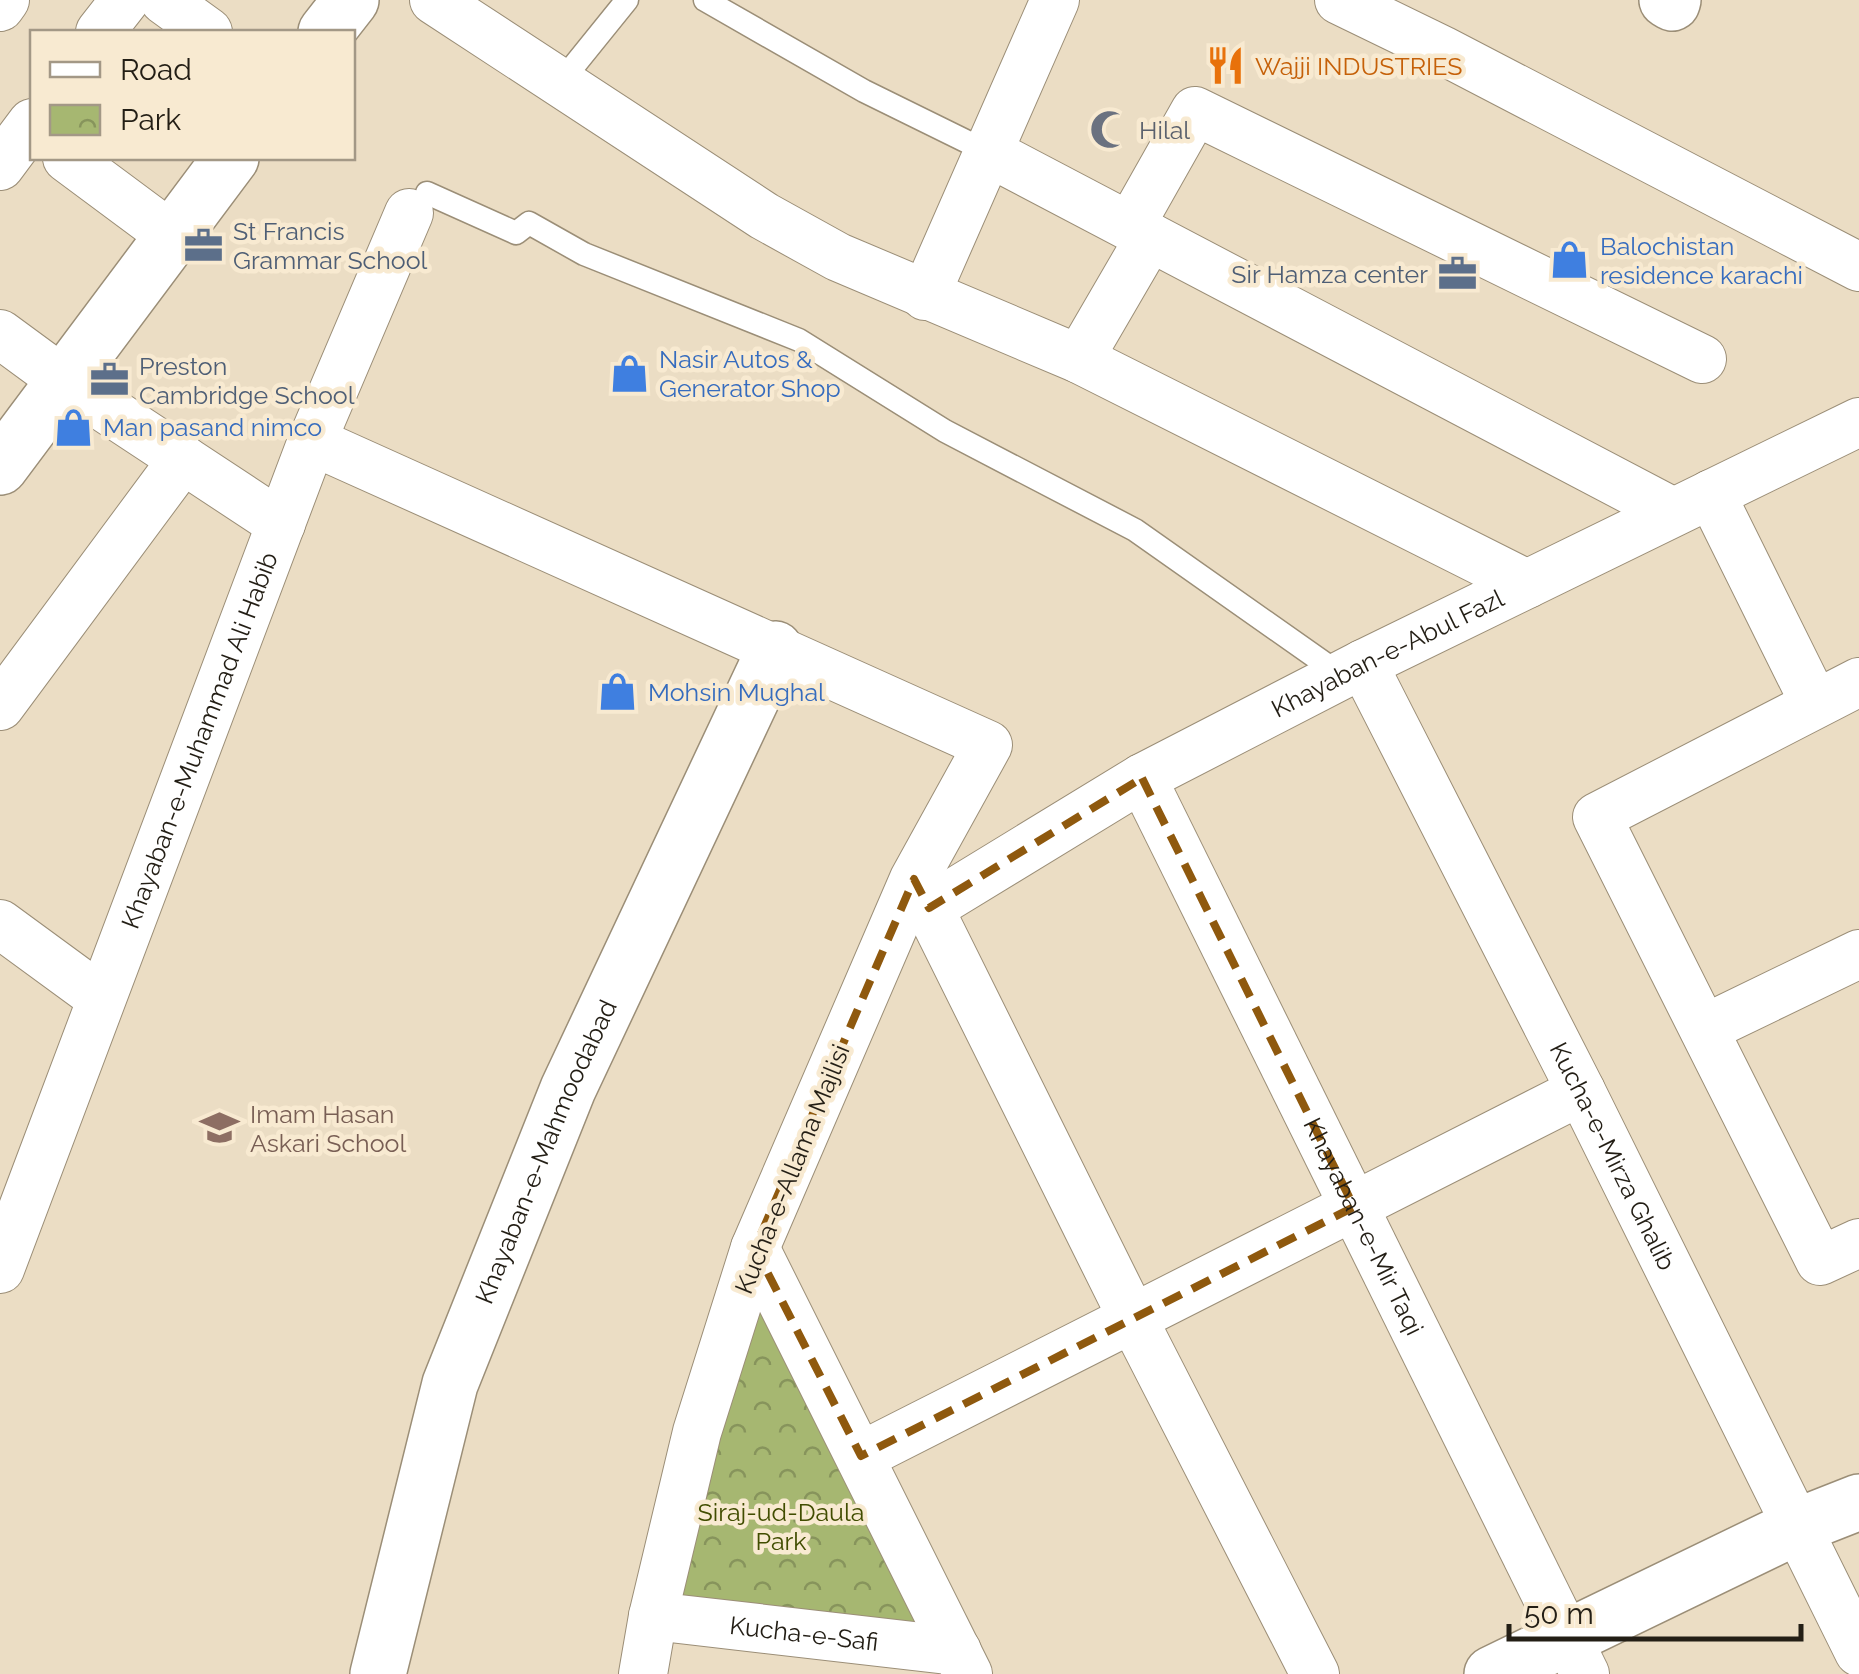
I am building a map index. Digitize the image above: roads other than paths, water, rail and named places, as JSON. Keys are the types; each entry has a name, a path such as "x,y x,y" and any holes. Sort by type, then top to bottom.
{"street":[{"path":"0,7 5,0"},
{"path":"102,30 125,0"},
{"path":"164,0 205,30"},
{"path":"328,30 351,0"},
{"path":"434,0 764,216 838,257 1080,359 1526,584"},
{"path":"925,296 1055,0"},
{"path":"1338,0 1859,266"},
{"path":"1080,359 1196,111 1702,358"},
{"path":"0,166 23,123"},
{"path":"990,152 1140,232 1692,503 1815,704"},
{"path":"70,160 172,236"},
{"path":"0,467 229,160"},
{"name":"Khayaban-e-Muhammad Ali Habib","path":"1,1257 312,440 418,203"},
{"path":"0,334 64,381 281,524"},
{"name":"Khayaban-e-Abul Fazl","path":"922,893 1352,669 1859,422"},
{"path":"312,440 774,650"},
{"path":"0,706 183,459"},
{"name":"Kucha-e-Allama Majlisi","path":"643,1674 696,1432 756,1248 988,745 774,650"},
{"name":"Khayaban-e-Mahmoodabad","path":"378,1674 450,1384 568,1089 774,650"},
{"name":"Kucha-e-Mirza Ghalib","path":"1352,669 1582,1091 1859,1652"},
{"path":"1859,682 1598,817 1820,1261 1859,1243"},
{"name":"Khayaban-e-Mir Taqi","path":"1142,778 1576,1655"},
{"path":"922,893 1133,1319 1316,1674"},
{"path":"0,924 101,998"},
{"path":"1704,1029 1859,954"},
{"path":"861,1456 1582,1091"},
{"path":"756,1248 963,1662"},
{"path":"1492,1674 1576,1655 1798,1526 1859,1502"},
{"name":"Kucha-e-Safi","path":"653,1616 963,1662"}],"lane":[{"path":"560,83 627,0"},
{"path":"706,0 864,90 990,152"},
{"path":"418,203 516,233 529,222 584,254 799,340 944,432 1135,530 1352,669"}],"place":[{"name":"Wajji INDUSTRIES","path":"1225,66"},
{"name":"Hilal","path":"1109,130"},
{"name":"St Francis Grammar School","path":"203,245"},
{"name":"Balochistan residence karachi","path":"1570,260"},
{"name":"Sir Hamza center","path":"1458,274"},
{"name":"Nasir Autos & Generator Shop","path":"629,373"},
{"name":"Preston Cambridge School","path":"109,380"},
{"name":"Man pasand nimco","path":"73,427"},
{"name":"Mohsin Mughal","path":"618,692"},
{"name":"Imam Hasan Askari School","path":"220,1128"}],"park label":[{"name":"Siraj-ud-Daula Park","path":"781,1526"}]}
